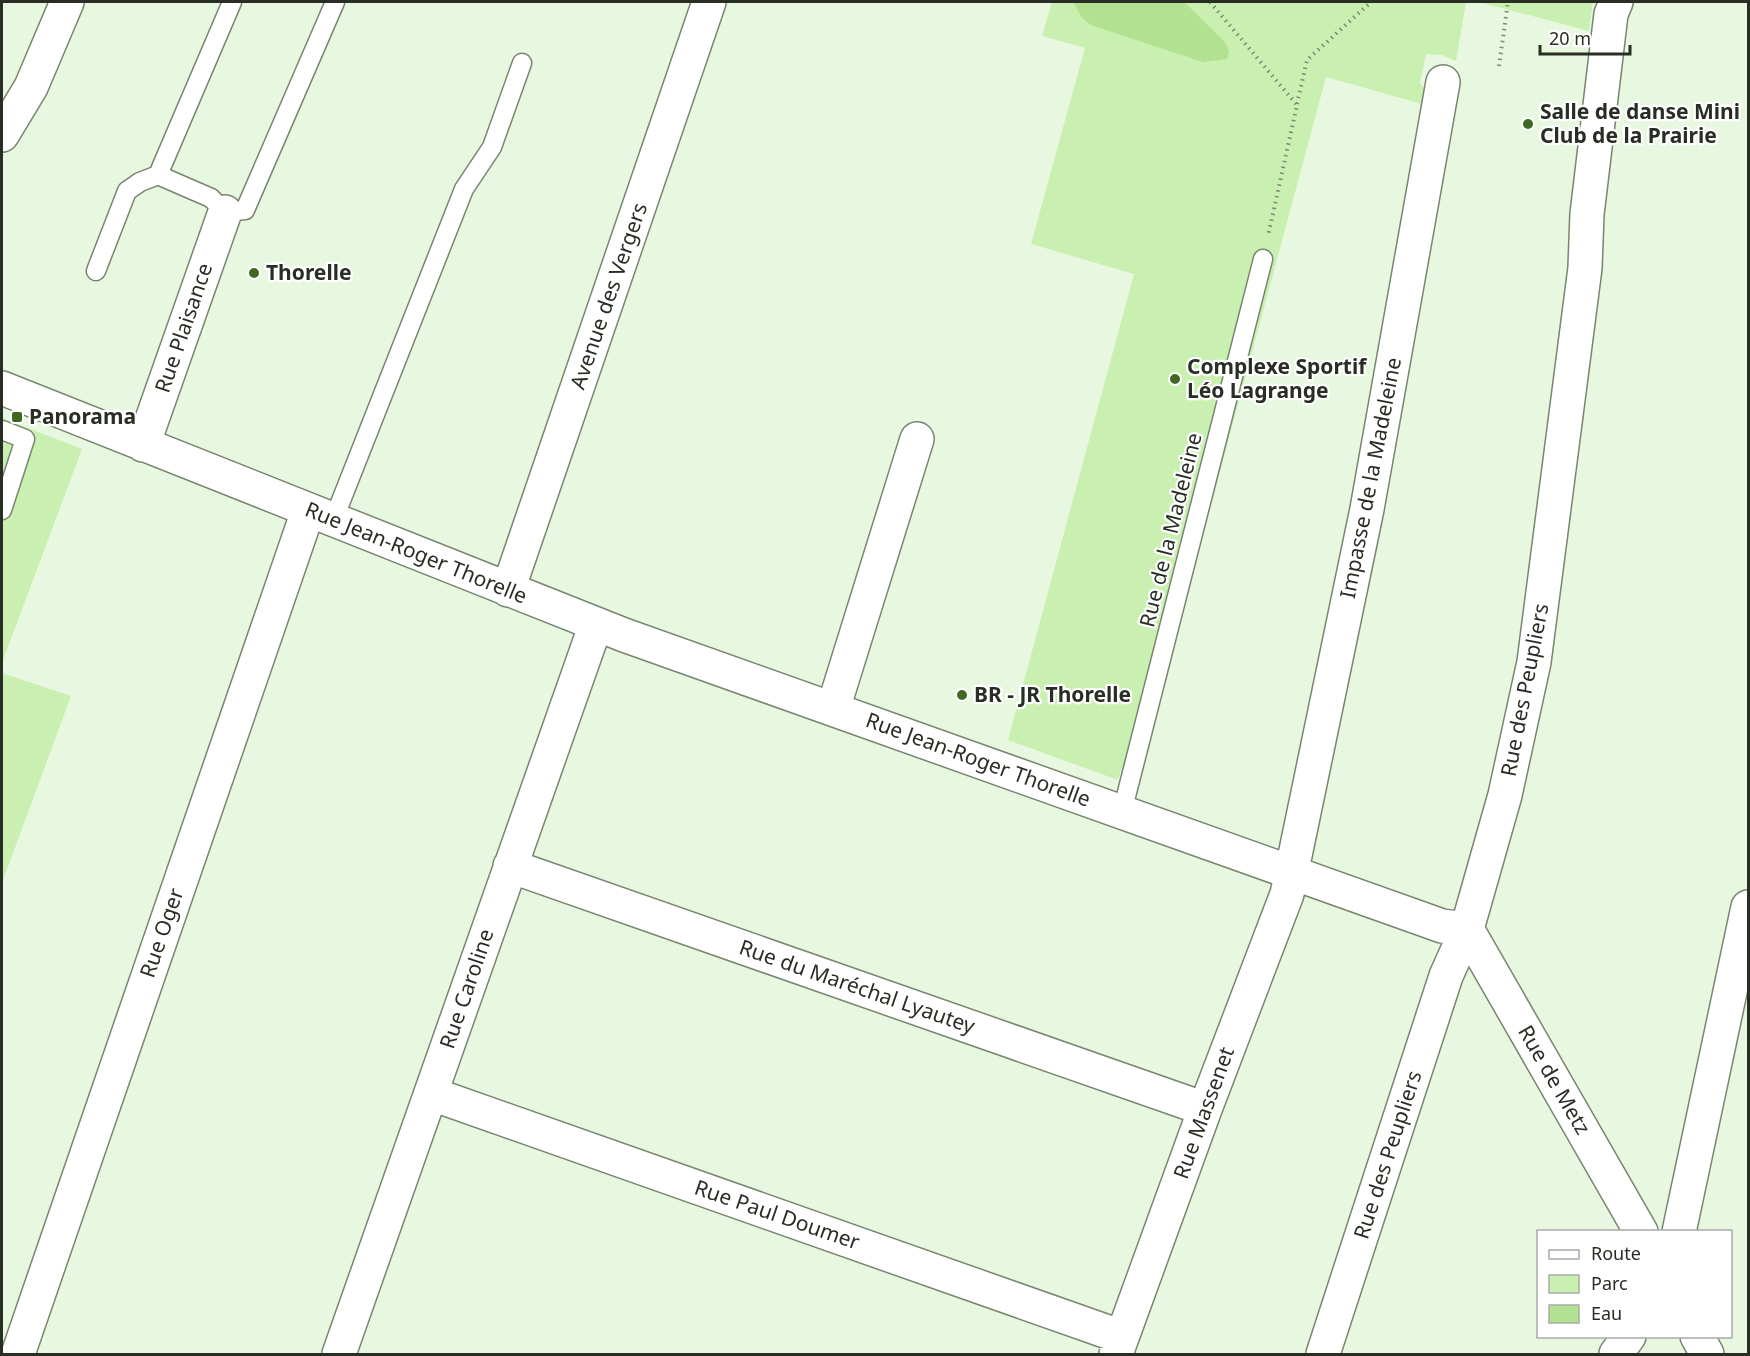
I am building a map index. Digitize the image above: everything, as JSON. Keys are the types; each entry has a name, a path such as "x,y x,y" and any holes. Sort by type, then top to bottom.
{"street":[{"path":"2,135 32,87 67,2"},
{"name":"Avenue des Vergers","path":"508,590 709,2"},
{"name":"Rue des Peupliers","path":"1323,1354 1446,976 1467,928 1505,795 1534,662 1586,268 1587,214 1611,14 1616,2"},
{"name":"Impasse de la Madeleine","path":"1292,873 1367,509 1443,82"},
{"name":"Rue Plaisance","path":"143,445 225,212"},
{"name":"Rue Jean-Roger Thorelle","path":"2,388 596,624 1442,926 1467,928"},
{"path":"833,709 917,439"},
{"name":"Rue Oger","path":"18,1354 320,516"},
{"name":"Rue Caroline","path":"339,1354 596,624"},
{"name":"Rue du Maréchal Lyautey","path":"510,866 1205,1109"},
{"name":"Rue Massenet","path":"1119,1346 1205,1109 1287,894 1292,873"},
{"path":"1679,1230 1749,907"},
{"name":"Rue de Metz","path":"1467,928 1640,1230"},
{"name":"Rue Paul Doumer","path":"432,1094 1119,1346"},
{"path":"1616,1354 1628,1338"},
{"path":"1698,1338 1707,1354"}],"lane":[{"path":"96,271 127,191 158,174 232,2"},
{"path":"158,174 211,198 225,212 245,210 335,2"},
{"path":"320,516 464,189 492,147 522,63"},
{"name":"Rue de la Madeleine","path":"1122,812 1263,259"},
{"path":"2,430 25,439 2,510"}],"path":[{"path":"1210,2 1297,105"},
{"path":"1263,259 1307,60 1371,2"},
{"path":"1499,66 1508,2"}],"green space":[{"name":"Complexe Sportif Léo Lagrange","path":"1052,2 1466,2 1456,61 1442,55 1426,54 1420,83 1431,97 1429,106 1326,77 1139,773 1122,767 1118,780 1008,740 1134,274 1031,244 1085,48 1042,36"},
{"path":"1479,2 1593,2 1589,31"},
{"path":"2,418 82,449 2,663"},
{"path":"2,673 71,696 2,883"}],"water":[{"path":"1073,2 1184,2 1225,42 1229,51 1227,59 1203,62 1091,25 1082,18"}],"place":[{"name":"Salle de danse Mini Club de la Prairie","path":"1528,124"},
{"name":"Thorelle","path":"254,273"},
{"name":"Complexe Sportif Léo Lagrange","path":"1175,379"},
{"name":"Panorama","path":"17,417"},
{"name":"BR - JR Thorelle","path":"962,695"}]}
